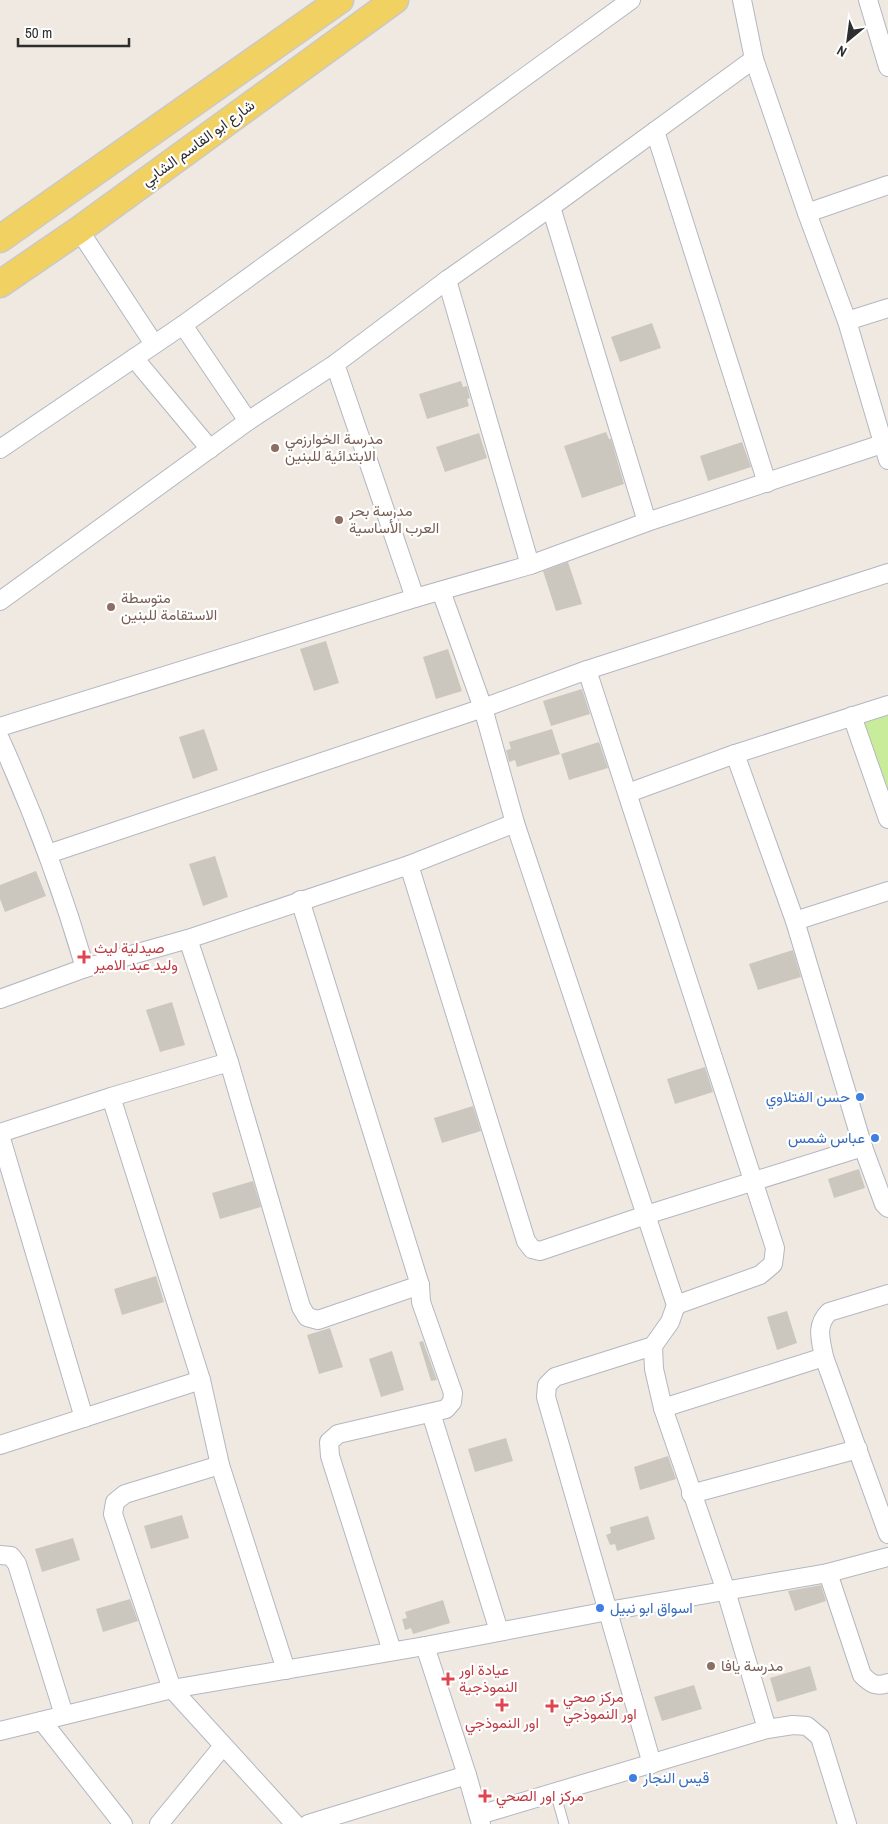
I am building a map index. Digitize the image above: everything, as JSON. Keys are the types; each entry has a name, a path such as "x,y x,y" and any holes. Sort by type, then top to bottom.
{"main road":[{"path":"0,239 340,0"},
{"name":"شارع ابو القاسم الشابي","path":"0,284 79,230 395,0"}],"street":[{"path":"0,449 183,325 631,0"},
{"path":"742,0 754,58 847,321 888,460"},
{"path":"868,0 888,66"},
{"path":"0,601 248,421 335,364 447,280 551,207 754,58"},
{"path":"655,131 767,483"},
{"path":"808,213 888,185"},
{"path":"551,207 647,522"},
{"path":"79,230 154,344"},
{"path":"447,280 530,566"},
{"path":"847,321 888,308"},
{"path":"183,325 248,421"},
{"path":"134,358 210,449"},
{"path":"335,364 415,598"},
{"path":"0,727 415,598 530,566 647,522 882,444"},
{"path":"48,854 483,708 588,670 888,573"},
{"path":"441,591 483,708 515,823 676,1305 670,1322 654,1346 654,1368 663,1408 691,1494 726,1591 767,1729"},
{"path":"588,670 775,1248 773,1264 760,1275 676,1305"},
{"path":"628,793 735,754 888,705"},
{"path":"852,716 888,819"},
{"path":"0,738 48,854 85,968"},
{"path":"735,754 795,920 864,1147 884,1204 888,1208"},
{"path":"0,998 85,968 188,939 409,865 515,823"},
{"path":"409,865 526,1241 532,1249 540,1251 646,1215 864,1147"},
{"path":"795,920 888,892"},
{"path":"300,900 420,1285 421,1302 453,1393 452,1402 446,1408 338,1434 329,1442 330,1456 392,1651"},
{"path":"188,939 229,1062 301,1307 307,1317 318,1320 420,1285"},
{"path":"84,1418 0,1134 111,1097 229,1062"},
{"path":"111,1097 201,1380 220,1466 286,1670"},
{"path":"888,1294 830,1312 823,1318 820,1331 824,1357 888,1534"},
{"path":"652,1764 546,1397 547,1385 555,1377 654,1346"},
{"path":"663,1408 824,1357"},
{"path":"0,1445 201,1380"},
{"path":"430,1413 499,1631"},
{"path":"691,1494 858,1448"},
{"path":"220,1466 125,1494 115,1502 113,1514 172,1689 295,1824"},
{"path":"0,1555 11,1556 17,1564 64,1715"},
{"path":"0,1732 172,1689 425,1646 608,1610 828,1573 888,1557"},
{"path":"828,1573 862,1675 870,1683 879,1686 888,1683"},
{"path":"425,1646 480,1819 555,1792 767,1729 793,1725 807,1726 820,1737 847,1824"},
{"path":"42,1721 123,1824"},
{"path":"159,1824 223,1746"},
{"path":"308,1824 467,1775"}],"lane":[{"path":"555,1792 564,1824"}],"green space":[{"path":"888,705 888,819 852,716"}],"building":[{"path":"652,323 661,348 620,362 611,337"},
{"path":"461,381 463,387 467,386 470,398 467,399 469,406 427,419 419,394"},
{"path":"606,432 609,439 611,439 624,484 582,498 564,446"},
{"path":"479,433 487,458 445,472 436,447"},
{"path":"742,442 751,467 708,481 700,456"},
{"path":"568,562 582,604 556,611 543,571"},
{"path":"326,641 339,683 314,691 300,649"},
{"path":"448,649 462,691 436,699 423,657"},
{"path":"582,689 590,714 551,726 543,701"},
{"path":"204,729 218,770 193,779 179,737"},
{"path":"552,729 560,754 517,767 515,760 509,762 506,750 511,749 509,742"},
{"path":"599,742 608,768 569,780 561,754"},
{"path":"215,856 228,897 203,906 189,864"},
{"path":"36,871 46,896 5,912 0,899 0,885"},
{"path":"793,950 801,977 758,990 749,964"},
{"path":"172,1002 185,1045 160,1052 146,1010"},
{"path":"705,1067 713,1092 675,1104 667,1079"},
{"path":"473,1106 481,1131 442,1143 434,1118"},
{"path":"859,1169 865,1188 834,1198 828,1179"},
{"path":"253,1181 261,1207 220,1219 212,1193"},
{"path":"156,1276 164,1302 122,1315 114,1289"},
{"path":"787,1311 797,1343 777,1350 767,1317"},
{"path":"330,1328 343,1367 319,1374 307,1335"},
{"path":"423,1341 437,1380 431,1381 419,1342"},
{"path":"392,1351 404,1390 381,1397 369,1359"},
{"path":"506,1438 513,1461 475,1472 468,1449"},
{"path":"668,1456 676,1479 640,1490 634,1467"},
{"path":"182,1515 189,1538 151,1549 144,1526"},
{"path":"648,1516 655,1539 617,1551 615,1544 610,1545 606,1535 611,1533 610,1527"},
{"path":"73,1538 80,1560 42,1572 35,1549"},
{"path":"821,1585 826,1601 795,1611 788,1591"},
{"path":"130,1599 138,1621 103,1632 96,1609"},
{"path":"443,1600 450,1623 413,1634 411,1628 405,1630 402,1619 407,1618 405,1612"},
{"path":"810,1666 817,1690 777,1702 770,1678"},
{"path":"694,1685 702,1709 662,1721 654,1697"}],"place":[{"name":"مدرسة الخوارزمي الابتدائية للبنين","path":"275,448"},
{"name":"مدرسة بحر العرب الأساسية","path":"339,520"},
{"name":"متوسطة الاستقامة للبنين","path":"111,607"},
{"name":"صيدلية ليث وليد عبد الامير","path":"84,957"},
{"name":"حسن الفتلاوي","path":"860,1097"},
{"name":"عباس شمس","path":"875,1138"},
{"name":"اسواق ابو نبيل","path":"600,1608"},
{"name":"مدرسة يافا","path":"711,1666"},
{"name":"عيادة اور النموذجية","path":"448,1679"},
{"name":"اور النموذجي","path":"502,1705"},
{"name":"مركز صحي اور النموذجي","path":"552,1706"},
{"name":"قيس النجار","path":"633,1778"},
{"name":"مركز اور الصحي","path":"485,1796"}]}
